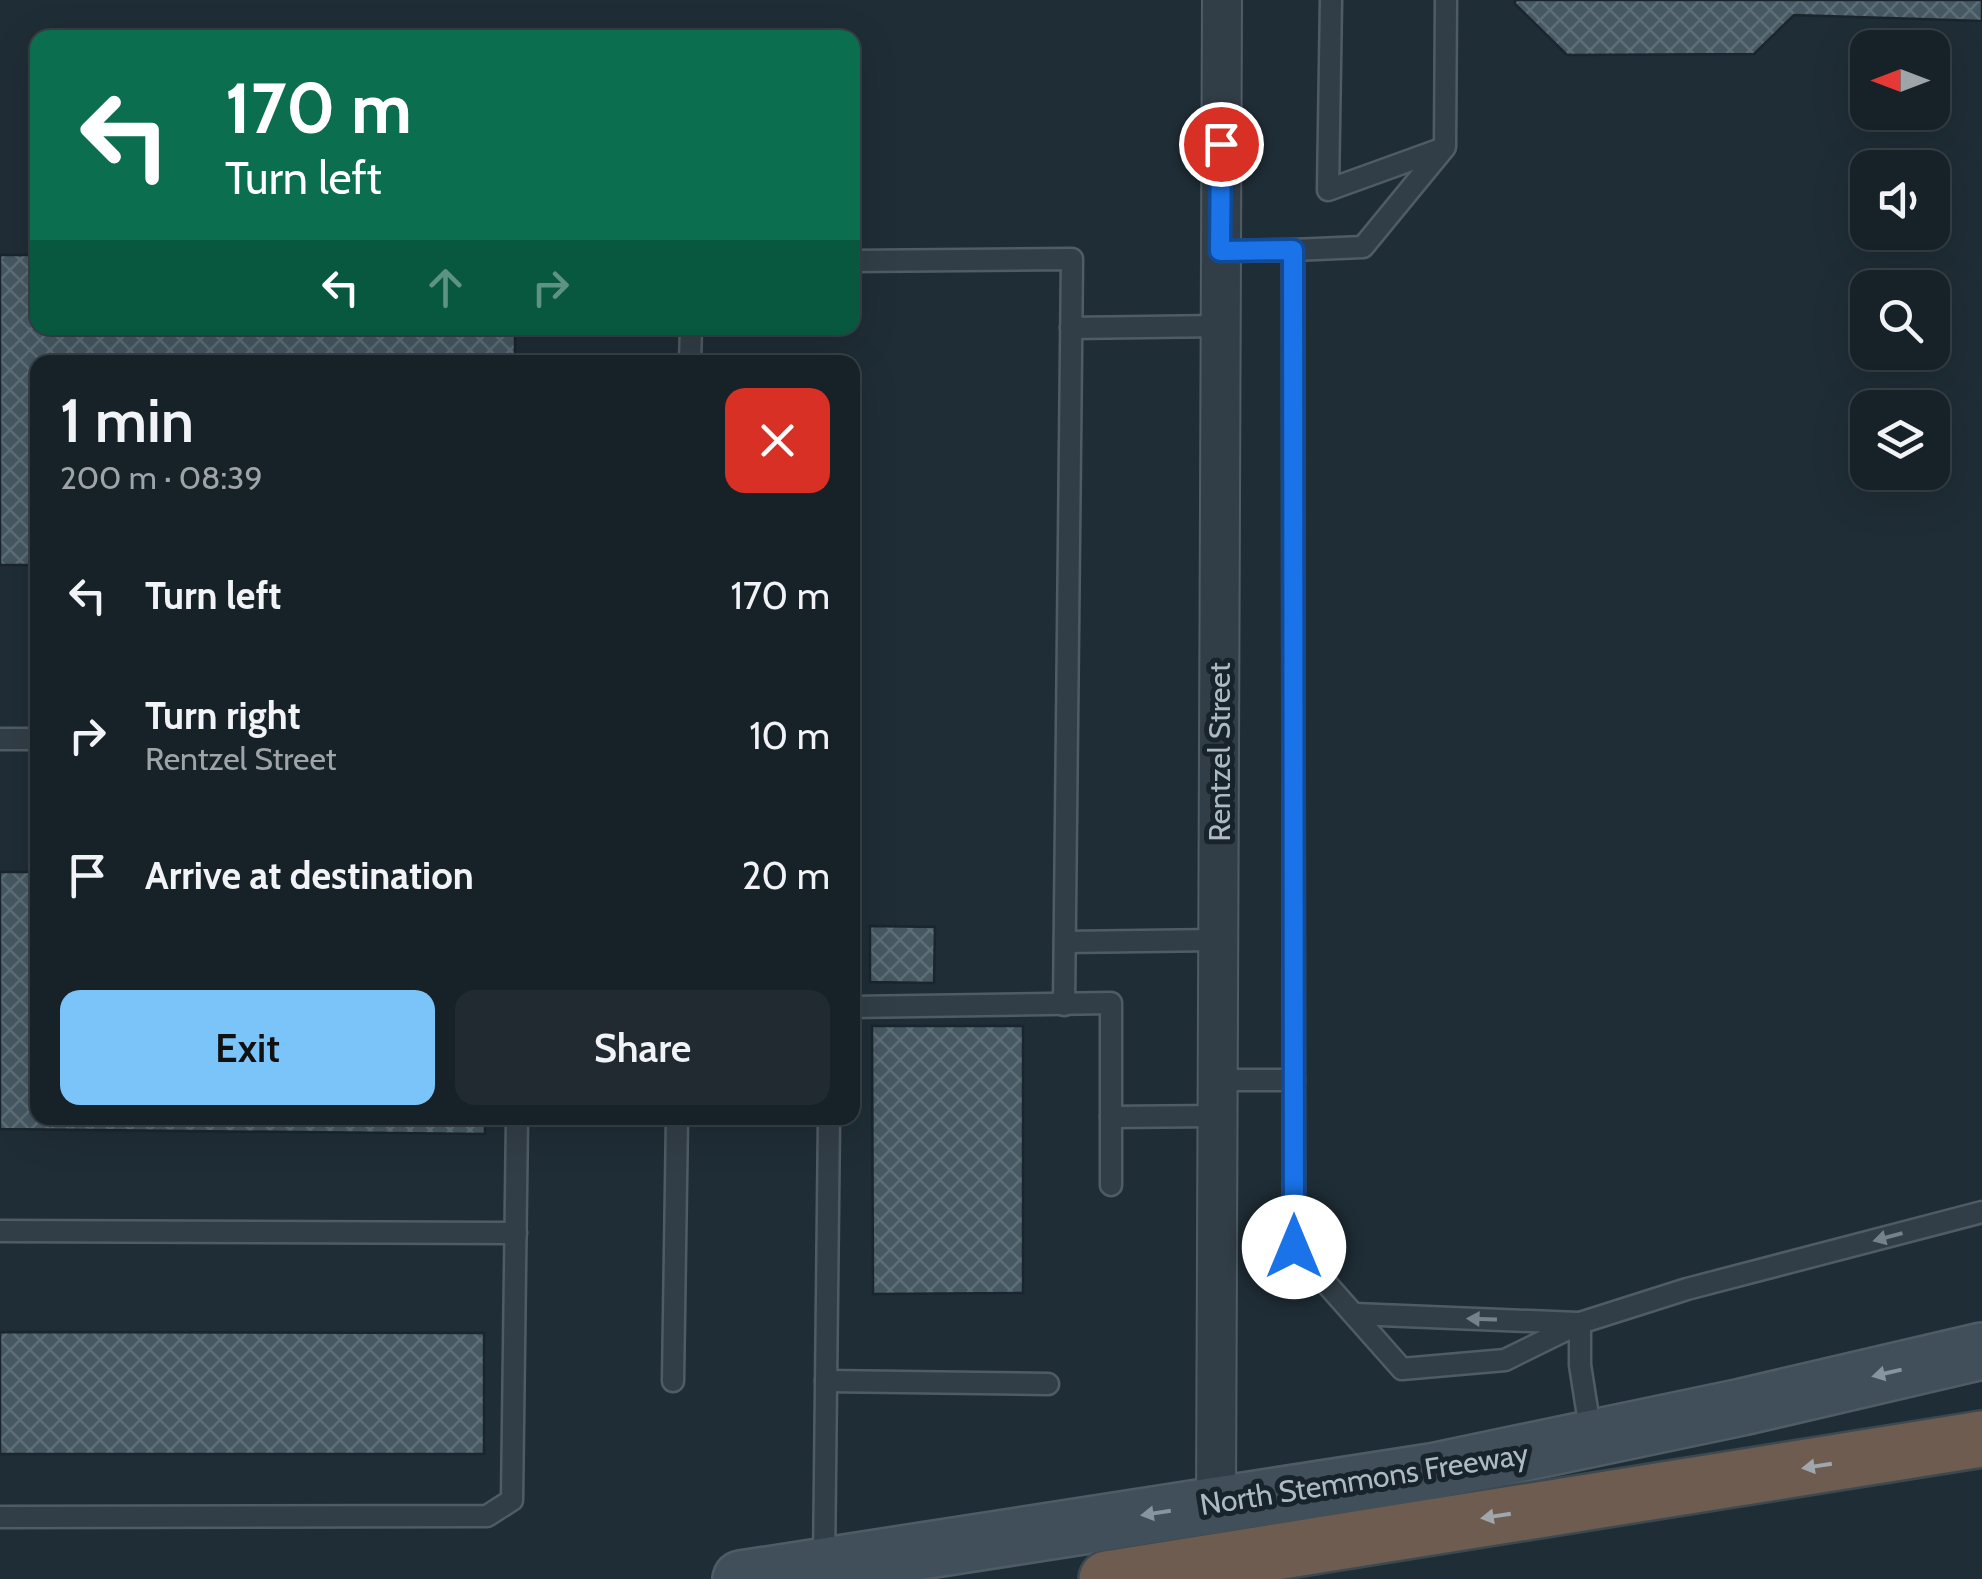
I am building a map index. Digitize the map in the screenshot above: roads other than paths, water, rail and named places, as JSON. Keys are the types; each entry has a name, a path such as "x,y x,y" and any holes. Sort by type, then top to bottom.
{"highway":[{"path":"1106,1579 1982,1439"}],"main road":[{"name":"North Stemmons Freeway","path":"740,1579 1432,1472 1982,1351"}],"street":[{"name":"Rentzel Street","path":"1216,1504 1222,0"}],"lane":[{"path":"1331,0 1328,190 1445,148"},
{"path":"1220,251 1363,247 1445,148 1446,0"},
{"path":"1293,250 1294,1247 1402,1369 1504,1360 1580,1323 1687,1289 1982,1212"},
{"path":"860,261 1072,259 1064,1005"},
{"path":"1071,328 1220,326"},
{"path":"0,739 30,739"},
{"path":"1065,942 1218,940"},
{"path":"860,1007 1110,1003 1110,1185"},
{"path":"1110,1117 1294,1080"},
{"path":"0,1517 487,1516 512,1500 517,1125"},
{"path":"673,1382 677,1125"},
{"path":"824,1566 828,1125"},
{"path":"0,1232 516,1232"},
{"path":"1355,1314 1580,1323"},
{"path":"1580,1323 1580,1365 1591,1439"},
{"path":"826,1381 1048,1384"}]}
